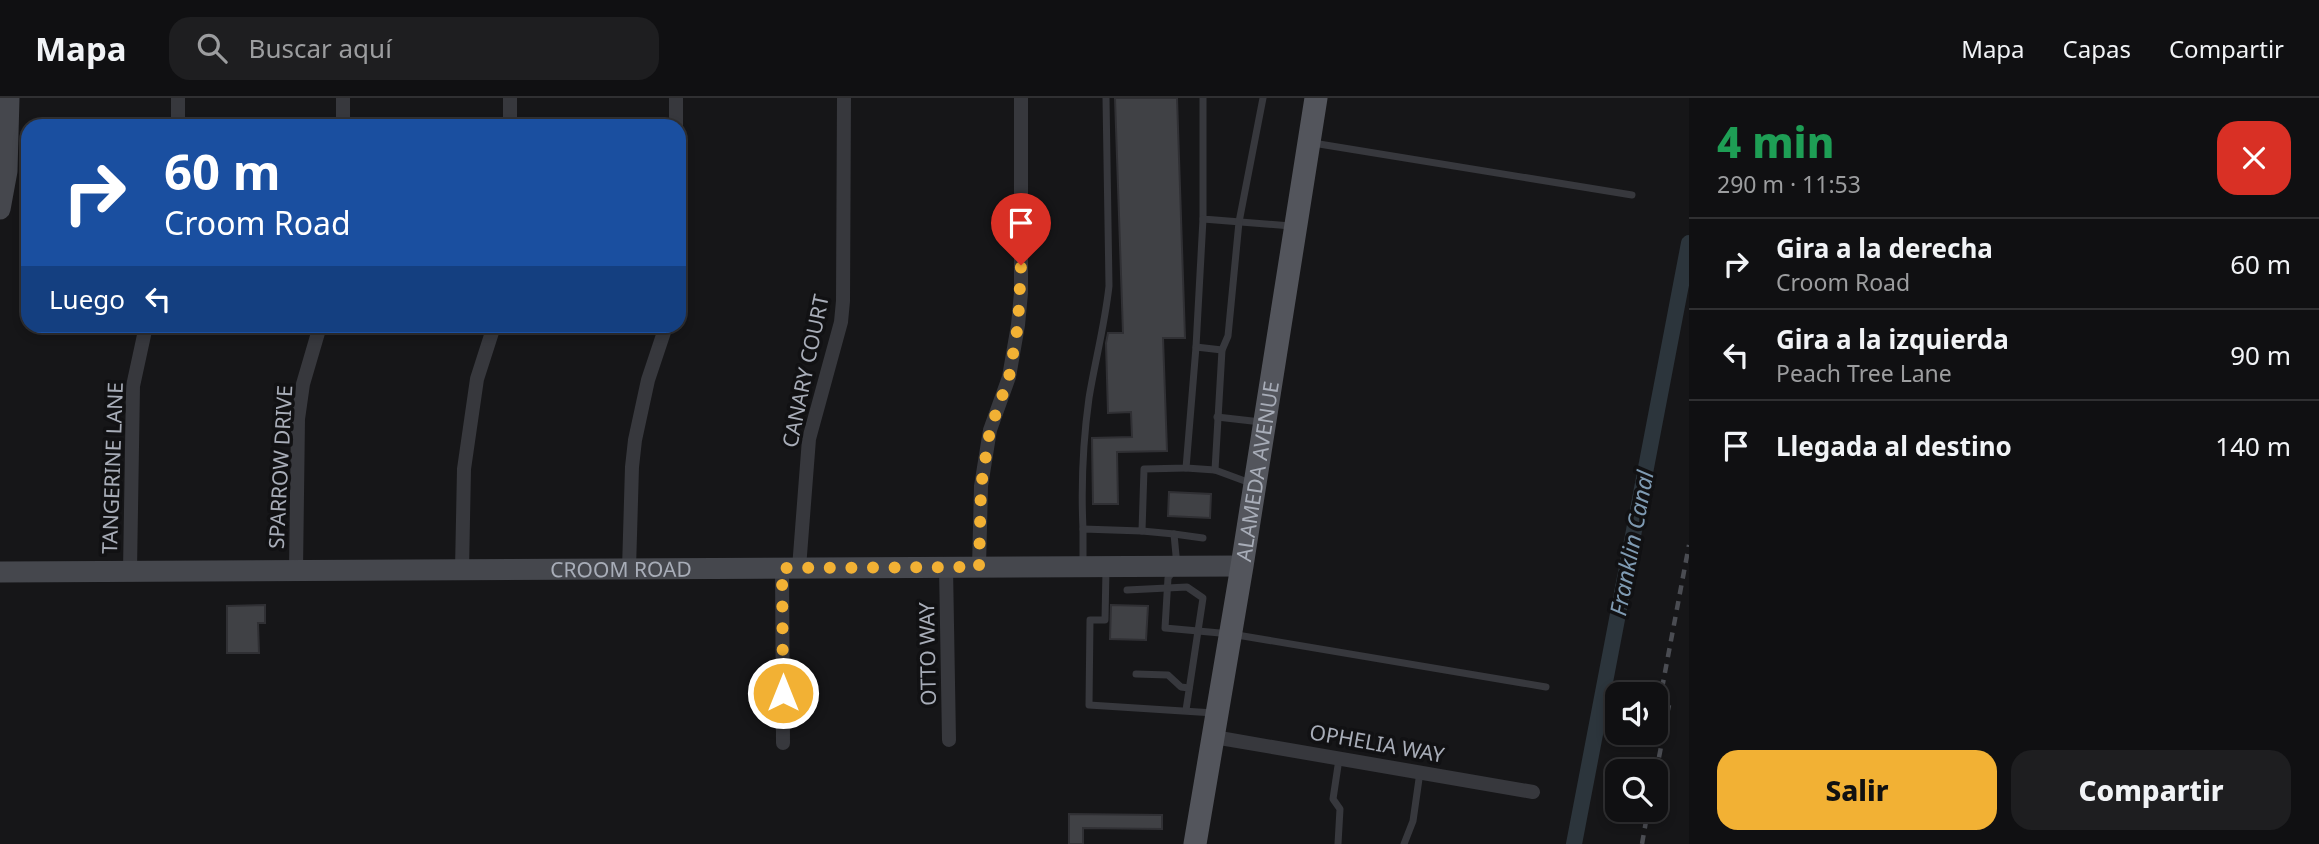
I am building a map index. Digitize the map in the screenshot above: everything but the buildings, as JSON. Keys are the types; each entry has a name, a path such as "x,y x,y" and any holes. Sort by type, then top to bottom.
{"main road":[{"name":"ALAMEDA AVENUE","path":"1195,844 1316,98"}],"street":[{"path":"0,209 7,171 9,98"},
{"path":"177,98 178,119"},
{"path":"342,98 343,119"},
{"path":"510,98 510,119"},
{"path":"676,98 676,119"},
{"name":"CANARY COURT","path":"783,743 791,568 809,439 844,301 844,98"},
{"path":"979,567 981,486 990,430 1009,377 1021,293 1021,98"},
{"name":"TANGERINE LANE","path":"130,571 133,386 144,333"},
{"name":"SPARROW DRIVE","path":"296,570 298,419 303,384 318,333"},
{"path":"462,569 464,469 477,379 492,333"},
{"path":"629,569 635,440 648,380 664,333"},
{"name":"CROOM ROAD","path":"0,572 1242,566"},
{"name":"OTTO WAY","path":"946,567 950,740"},
{"name":"OPHELIA WAY","path":"1214,737 1533,792"}],"lane":[{"path":"1083,567 1082,491 1089,400 1106,316 1109,286 1106,98"},
{"path":"1186,468 1203,219 1203,98"},
{"path":"1215,470 1222,350 1228,336 1239,222 1260,100"},
{"path":"1309,142 1632,195"},
{"path":"1203,219 1296,227"},
{"path":"1196,347 1222,350"},
{"path":"1217,417 1265,423"},
{"path":"1142,531 1144,469 1215,470 1255,485"},
{"path":"1083,529 1142,531 1203,538"},
{"path":"1174,534 1177,566 1168,578 1165,628 1231,634 1546,687"},
{"path":"1106,567 1105,620 1090,620 1089,705 1218,713"},
{"path":"1127,590 1187,587 1203,598 1186,710"},
{"path":"1136,674 1168,675 1181,687 1189,688"},
{"path":"1338,844 1340,809 1333,799 1339,758"},
{"path":"1404,844 1413,821 1420,772"}],"waterway":[{"name":"Franklin Canal","path":"1574,844 1689,243"}],"railway":[{"path":"1663,682 1689,545"},
{"path":"1659,759 1669,705"},
{"path":"1642,844 1646,822"}],"route":[{"path":"783,693 782,568 979,567 981,486 990,430 1009,377 1018,325 1021,265"}]}
